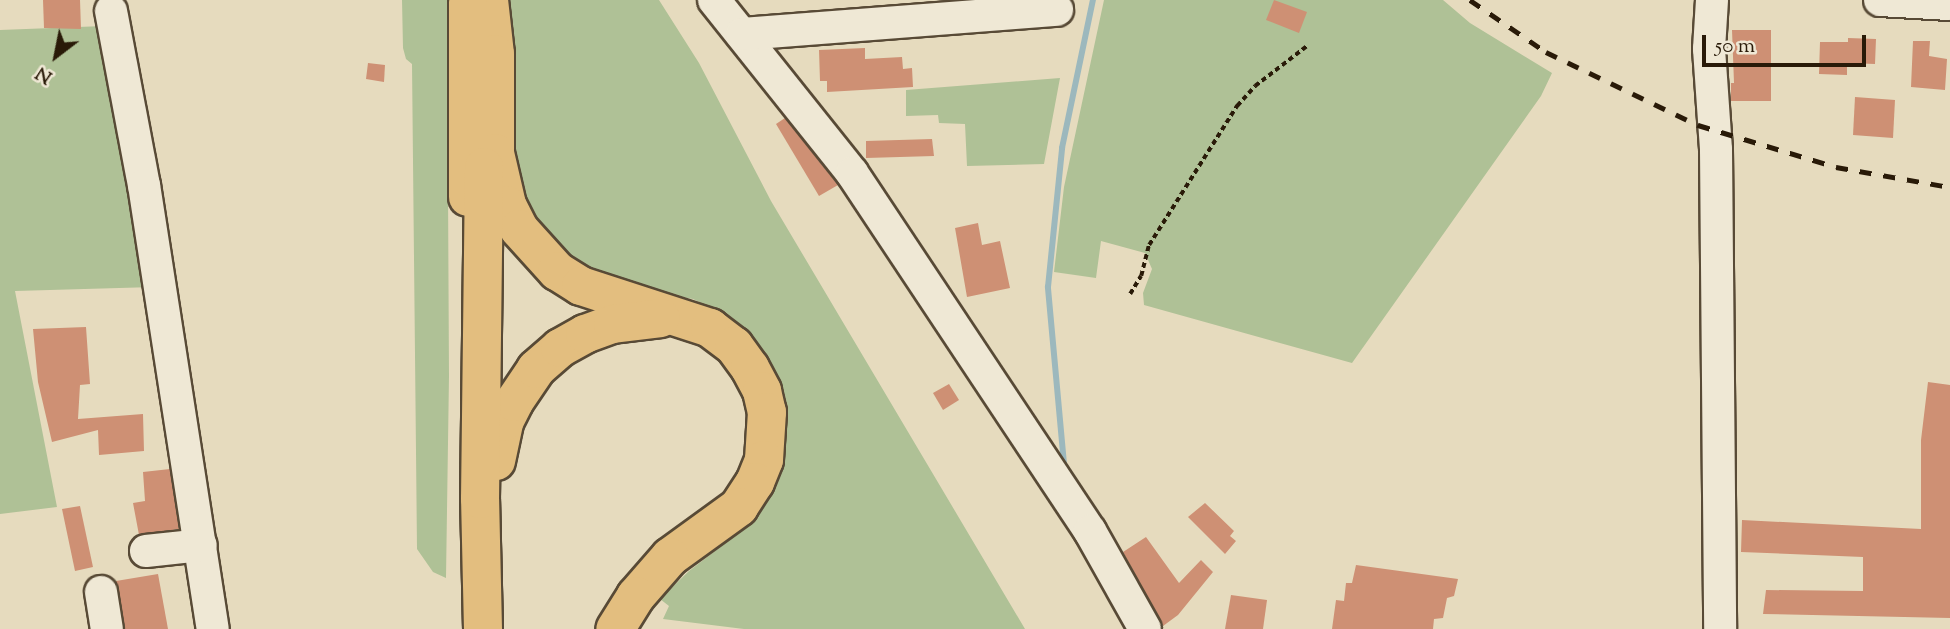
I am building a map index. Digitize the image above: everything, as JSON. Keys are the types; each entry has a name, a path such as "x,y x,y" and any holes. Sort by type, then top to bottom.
{"highway":[{"path":"468,0 479,603"},
{"path":"479,603 484,0"},
{"path":"489,0 495,54 495,153 507,205 519,229 557,271 581,286 610,298 684,317 710,328 726,340 750,368 762,391 767,412 764,460 755,482 739,507 670,557 636,596 615,629"},
{"path":"479,603 497,447 504,422 526,383 559,348 585,334 644,319 684,317"}],"street":[{"path":"714,0 845,162 1090,531 1145,629"},
{"path":"1712,0 1709,49 1716,150 1720,629"},
{"path":"1880,0 1950,4"},
{"path":"742,34 1057,10"},
{"path":"111,11 144,185 213,629"},
{"path":"146,551 201,545"},
{"path":"101,592 107,629"}],"path":[{"path":"1130,294 1141,276 1149,245 1237,106 1255,86 1307,46"}],"green space":[{"path":"402,0 447,0 449,376 446,578 433,572 417,549 412,64 406,59 403,48"},
{"path":"499,0 659,0 699,63 771,201 1025,629 744,629 663,619 669,606 660,599 689,571 719,548 715,541 770,475 722,313 693,299 638,290 583,271 519,207"},
{"path":"1104,0 1443,0 1470,23 1552,73 1541,96 1352,363 1144,305 1143,293 1152,269 1145,253 1101,241 1096,278 1054,272 1064,187"},
{"path":"104,26 154,287 15,291 57,507 0,514 0,30"},
{"path":"1060,78 1044,164 967,166 965,124 939,123 938,115 906,116 906,90"}],"building":[{"path":"43,0 80,0 81,29 44,28"},
{"path":"1274,0 1307,12 1299,33 1266,20"},
{"path":"1732,30 1771,30 1771,101 1731,101 1731,83 1734,83"},
{"path":"1848,38 1876,39 1875,64 1847,63 1847,75 1819,74 1820,42 1848,42"},
{"path":"1913,41 1930,41 1929,56 1947,59 1945,90 1911,87"},
{"path":"865,48 865,59 902,57 903,69 912,68 913,87 827,92 827,81 820,81 819,50"},
{"path":"368,63 385,65 384,82 366,79"},
{"path":"1855,97 1895,100 1893,138 1853,135"},
{"path":"785,118 838,185 819,196 776,124"},
{"path":"932,139 934,156 866,158 866,141"},
{"path":"978,223 982,245 1000,241 1010,288 967,297 955,228"},
{"path":"86,327 90,384 80,385 78,419 143,414 144,451 99,455 98,430 52,442 38,382 33,329"},
{"path":"1928,382 1950,385 1950,618 1763,614 1766,590 1863,591 1863,557 1741,552 1742,520 1921,529 1921,440"},
{"path":"949,384 959,400 943,410 933,393"},
{"path":"170,469 179,529 139,535 133,503 145,501 143,472"},
{"path":"1205,503 1234,531 1230,536 1236,541 1225,554 1188,517"},
{"path":"80,506 93,567 75,571 62,509"},
{"path":"1146,537 1179,583 1201,560 1213,572 1178,615 1163,626 1123,552"},
{"path":"1356,565 1458,579 1454,596 1447,598 1443,618 1434,619 1433,629 1332,629 1336,600 1344,601 1346,583 1352,583"},
{"path":"158,574 168,629 125,629 116,581"},
{"path":"1231,595 1267,600 1263,629 1225,629"}],"waterway":[{"path":"1064,464 1048,287 1062,148 1093,0"}],"railway":[{"path":"1470,0 1546,52 1698,125 1836,167 1950,187"}]}
